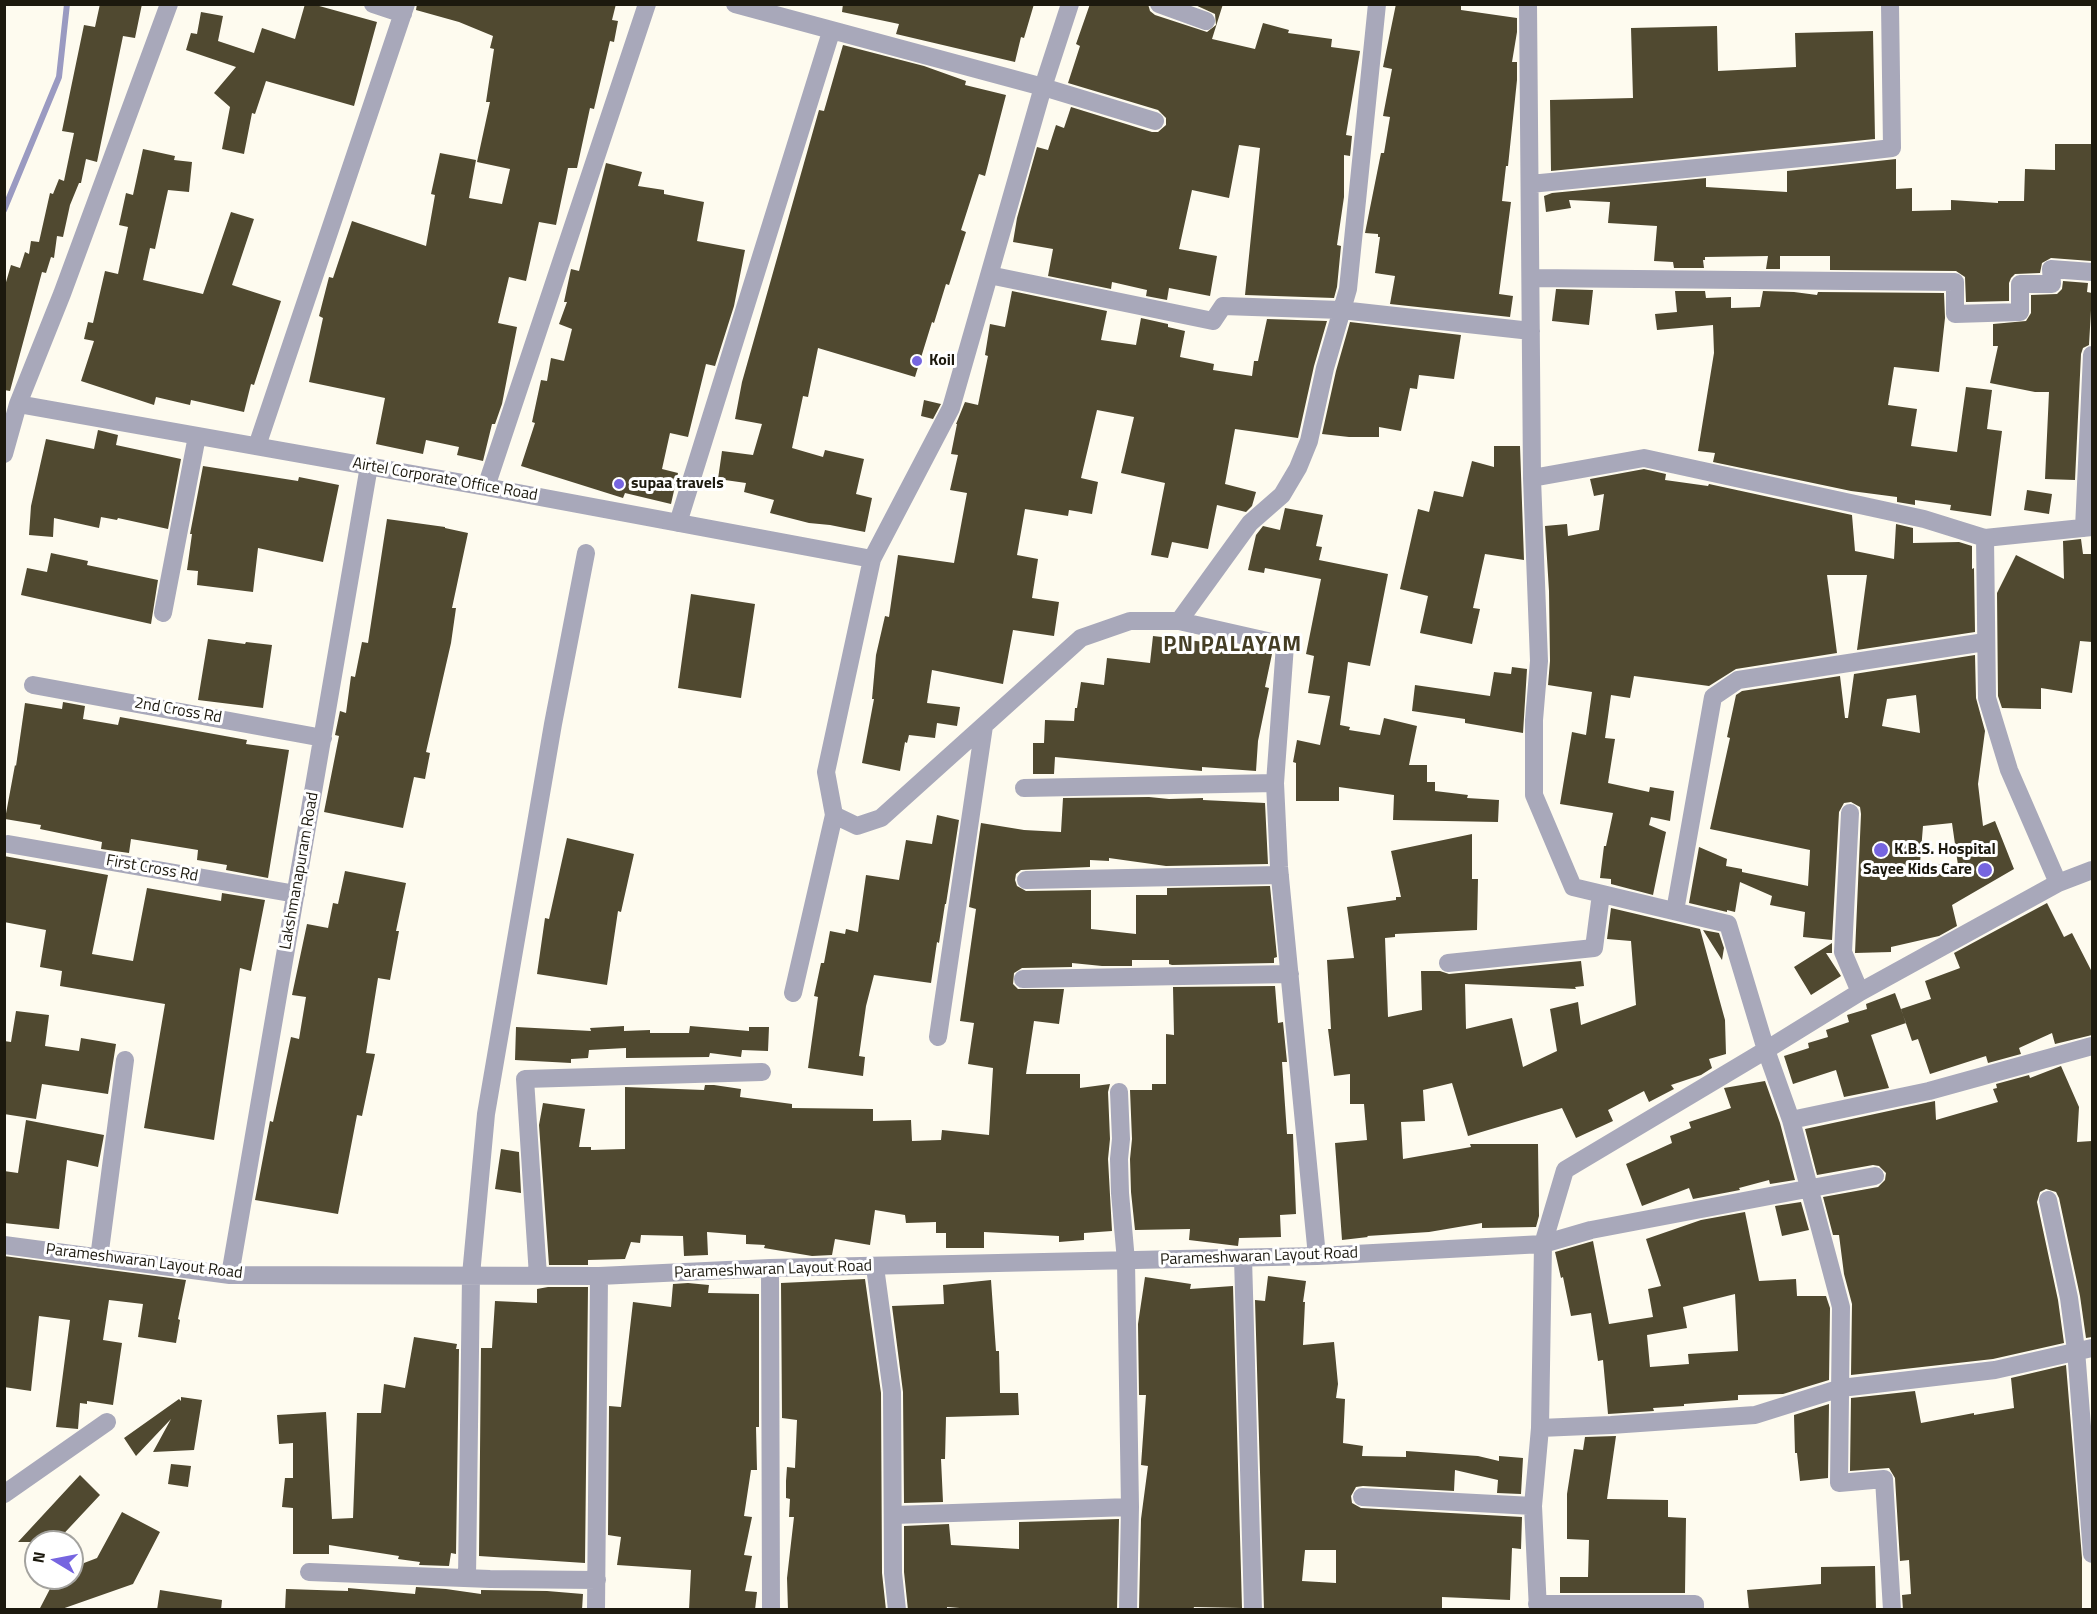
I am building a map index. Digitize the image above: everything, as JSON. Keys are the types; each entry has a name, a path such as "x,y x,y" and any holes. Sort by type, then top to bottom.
{"street":[{"path":"4,454 18,404 62,294 169,4"},
{"path":"256,446 405,9 373,4"},
{"path":"486,487 647,4"},
{"path":"735,4 831,32 1043,87 1155,121"},
{"path":"793,993 834,815 826,772 872,559 951,408 1043,87 1070,4"},
{"path":"1159,4 1206,21"},
{"path":"1179,621 1250,523 1282,495 1298,468 1309,441 1325,368 1348,289 1377,4"},
{"path":"1528,4 1533,478 1539,661 1534,720 1533,795 1573,887 1728,924 1766,1050 1791,1120 1841,1307 1839,1483 1884,1479 1892,1610"},
{"path":"1530,184 1892,148 1890,4"},
{"path":"678,523 831,32"},
{"path":"1531,278 1955,282 1955,314 2020,312 2020,284 2052,284 2051,269 2092,272"},
{"path":"989,275 1214,321 1223,306 1341,310 1531,331"},
{"path":"1533,478 1644,458 1924,519 1985,538 2088,528 2092,355"},
{"name":"Airtel Corporate Office Road","path":"18,404 486,487 872,559"},
{"path":"163,613 197,436"},
{"name":"Lakshmanapuram Road","path":"230,1275 369,466"},
{"path":"1985,538 1987,698 2009,770 2058,884"},
{"path":"467,1578 471,1275 486,1114 551,736 586,553"},
{"path":"834,815 857,826 881,818 1081,638 1131,621 1179,621 1285,645 1275,783 1280,875 1317,1256"},
{"path":"1675,911 1713,698 1738,680 1985,642"},
{"name":"2nd Cross Rd","path":"33,685 322,738"},
{"path":"938,1037 984,726"},
{"path":"1024,788 1275,783"},
{"path":"1850,813 1843,952 1860,992"},
{"name":"First Cross Rd","path":"8,844 296,894"},
{"path":"1695,1610 1695,1604 1537,1607 1533,1506 1540,1428 1543,1245 1565,1170 1860,992 2058,884 2092,870"},
{"path":"1026,880 1280,875"},
{"path":"1448,963 1594,948 1601,894"},
{"path":"1023,979 1290,974"},
{"path":"1791,1120 1929,1091 2092,1046"},
{"path":"99,1258 125,1060"},
{"path":"538,1276 525,1079 762,1072"},
{"path":"1119,1092 1121,1139 1119,1193 1126,1261 1130,1507 1128,1610"},
{"name":"Parameshwaran Layout Road","path":"4,1245 230,1275 599,1276 770,1268 1317,1256 1543,1245 1592,1230 1875,1176"},
{"path":"2048,1200 2069,1298 2084,1349 2092,1554"},
{"path":"1243,1258 1253,1610"},
{"path":"875,1267 892,1392 894,1573 897,1610"},
{"path":"770,1268 771,1610"},
{"path":"596,1610 599,1276"},
{"path":"1540,1428 1755,1415 1841,1388 1995,1370 2084,1349"},
{"path":"4,1494 107,1422"},
{"path":"1362,1497 1533,1506"},
{"path":"894,1515 1130,1507"},
{"path":"309,1572 597,1580"}],"building":[{"path":"100,4 142,4 135,38 123,36 97,162 86,159 81,183 70,205 63,237 57,236 54,258 51,257 46,273 42,272 10,391 4,390 4,289 11,265 20,268 25,252 29,254 31,241 39,242 50,193 53,194 59,179 64,181 74,133 62,131 84,25 95,27"},
{"path":"305,4 377,22 354,106 266,81 255,114 252,113 244,154 222,149 230,107 214,93 236,67 186,50 191,33 197,34 201,12 223,16 218,41 254,53 262,28 295,39"},
{"path":"417,4 616,4 612,20 618,21 614,42 610,41 594,109 590,108 577,168 568,168 556,225 539,222 526,281 509,277 498,323 517,327 502,404 495,424 492,424 483,461 457,455 459,447 426,440 423,454 376,444 385,398 309,382 323,318 319,316 329,277 333,278 352,221 426,246 435,195 431,194 440,153 476,160 469,198 502,204 510,169 477,162 490,102 486,102 494,49 490,48 493,36 459,22 416,10"},
{"path":"843,4 1034,4 1024,38 1021,37 1015,62 896,34 899,24 842,12"},
{"path":"1090,4 1148,4 1150,11 1155,15 1207,32 1216,25 1215,14 1193,4 1223,4 1212,39 1255,49 1263,23 1289,30 1288,33 1332,39 1331,47 1360,51 1346,135 1352,136 1350,156 1344,155 1344,197 1337,245 1341,246 1334,298 1245,295 1260,148 1239,145 1229,198 1192,190 1179,249 1217,256 1210,296 1169,288 1167,300 1146,296 1147,290 1112,282 1111,289 1048,276 1053,249 1013,242 1017,218 1037,147 1048,150 1056,125 1064,128 1071,107 1152,132 1158,132 1166,125 1166,118 1158,110 1068,83 1080,46 1076,44"},
{"path":"1396,4 1461,4 1461,10 1517,18 1512,62 1517,62 1517,80 1502,201 1511,202 1499,294 1513,296 1510,317 1390,304 1395,276 1375,273 1380,237 1378,234 1365,233 1390,117 1383,116 1392,69 1383,67"},
{"path":"1717,26 1718,71 1796,67 1795,33 1873,31 1875,139 1551,171 1550,100 1633,98 1631,28"},
{"path":"843,45 924,66 966,81 965,85 1006,95 985,176 979,174 961,230 966,232 949,285 946,284 934,323 932,322 915,377 818,348 808,397 803,396 792,448 823,457 825,450 864,459 856,494 872,498 865,532 809,523 770,513 774,500 744,492 746,483 718,479 722,451 753,455 762,424 735,419 742,382 819,110 824,111"},
{"path":"2055,144 2092,144 2091,261 2051,258 2042,263 2040,273 2015,274 2009,283 2009,301 1966,302 1965,277 1956,271 1830,270 1830,256 1780,256 1780,269 1766,269 1768,256 1705,257 1704,268 1674,268 1673,262 1654,261 1657,226 1608,223 1610,202 1569,200 1571,208 1546,212 1544,196 1552,193 1706,178 1706,187 1787,192 1787,171 1896,159 1896,189 1912,188 1912,211 1951,210 1951,200 1998,203 1998,201 2024,201 2025,169 2055,170"},
{"path":"143,149 175,156 174,160 192,162 189,192 168,190 155,249 150,248 143,280 203,294 231,212 254,219 232,285 281,301 254,385 251,384 244,412 191,400 190,405 156,397 154,405 81,381 94,341 84,339 88,322 93,323 105,271 118,274 128,227 119,225 126,193 133,195"},
{"path":"606,163 642,172 638,186 664,190 664,194 704,202 697,241 745,250 734,306 715,366 706,364 688,437 670,433 662,469 678,473 671,504 625,493 623,498 521,466 535,423 532,422 541,380 547,381 551,358 564,361 572,329 559,324 567,302 564,302 571,269 579,271"},
{"path":"2063,281 2088,283 2087,292 2092,293 2089,345 2083,348 2081,354 2075,480 2045,479 2049,392 2035,392 1990,383 1998,346 1993,346 1993,324 2026,321 2031,313 2031,295 2057,294 2062,289"},
{"path":"1556,289 1593,290 1589,325 1552,321"},
{"path":"1012,291 1107,311 1101,340 1136,345 1141,318 1168,324 1168,327 1185,331 1180,357 1214,364 1213,370 1252,376 1254,361 1258,361 1267,319 1327,321 1298,438 1235,429 1225,484 1256,492 1252,506 1246,512 1217,505 1208,549 1172,542 1168,558 1151,555 1165,483 1121,473 1134,417 1097,410 1081,478 1098,482 1092,514 1069,510 1068,516 1025,509 1017,555 1038,559 1032,598 1059,602 1054,636 1013,630 1003,684 932,670 927,703 960,707 957,726 937,723 935,738 909,735 907,743 905,742 900,771 862,763 874,699 872,699 876,655 885,616 889,617 898,555 954,563 967,493 950,490 958,455 951,454 956,424 965,402 978,405 988,356 985,355 990,324 1005,327"},
{"path":"1675,291 1705,291 1706,298 1731,297 1731,308 1760,307 1763,291 1817,295 1818,292 1944,293 1945,318 1939,372 1894,367 1888,405 1917,409 1911,446 1957,452 1966,387 1992,390 1987,429 2002,431 1991,516 1950,510 1951,505 1915,500 1915,505 1897,502 1897,497 1851,491 1713,462 1715,453 1698,451 1714,353 1713,325 1657,330 1655,314 1677,312"},
{"path":"1350,322 1461,335 1454,379 1419,375 1417,389 1410,388 1401,431 1379,427 1379,437 1322,434"},
{"path":"924,400 941,404 933,419 921,416"},
{"path":"98,430 118,435 116,445 181,459 168,529 118,518 117,520 101,517 99,528 54,518 53,537 29,535 31,506 46,439 94,449"},
{"path":"1494,446 1520,446 1524,560 1485,554 1473,608 1480,609 1472,644 1420,633 1428,596 1400,589 1418,509 1429,512 1434,491 1463,497 1472,461 1494,467"},
{"path":"203,466 298,481 299,477 339,485 323,562 258,548 253,592 197,585 198,571 187,570 192,534 190,534"},
{"path":"1644,469 1666,474 1665,480 1708,486 1709,484 1852,515 1855,551 1894,559 1896,524 1913,528 1913,543 1959,542 1972,546 1972,569 1974,568 1975,632 1857,650 1867,575 1827,575 1837,653 1736,669 1709,686 1634,676 1630,698 1611,695 1605,738 1615,739 1608,783 1649,792 1650,787 1674,791 1670,821 1651,817 1649,825 1666,832 1653,895 1611,884 1611,879 1600,878 1604,846 1606,846 1613,813 1560,804 1572,732 1586,735 1592,692 1548,685 1549,591 1545,526 1567,524 1568,536 1599,530 1604,494 1594,496 1590,479"},
{"path":"2027,490 2052,494 2049,514 2024,510"},
{"path":"1285,508 1323,515 1316,546 1322,547 1319,560 1388,574 1370,666 1348,662 1340,725 1350,727 1349,730 1380,735 1384,718 1417,726 1409,765 1427,765 1427,782 1435,782 1435,791 1468,795 1467,798 1499,800 1498,822 1393,820 1394,795 1339,787 1339,801 1296,801 1296,763 1293,762 1297,740 1320,745 1330,696 1308,693 1314,656 1306,654 1321,579 1265,568 1264,573 1248,570 1256,535 1263,526 1280,530"},
{"path":"387,519 445,527 468,533 452,608 456,608 451,643 426,752 430,753 425,779 414,777 403,828 324,812 339,736 335,735 340,711 346,713 351,676 355,677 362,642 368,643"},
{"path":"2081,539 2083,554 2092,554 2092,642 2080,641 2072,693 2041,688 2041,709 2002,708 1998,696 1997,593 2016,555 2064,579 2063,541"},
{"path":"51,553 88,561 87,565 158,580 151,624 21,595 27,568 47,572"},
{"path":"691,594 755,604 741,698 678,688"},
{"path":"1153,636 1205,642 1206,639 1272,654 1265,687 1269,688 1258,741 1256,771 1202,767 1202,771 1055,757 1054,774 1033,774 1033,743 1044,743 1045,720 1074,721 1081,682 1104,685 1107,658 1150,663"},
{"path":"208,639 272,645 263,708 198,700"},
{"path":"1975,655 1976,698 1985,731 1978,784 1983,826 1995,821 2014,869 1952,905 1957,926 1939,936 1891,947 1891,952 1855,953 1861,814 1860,807 1851,802 1844,803 1839,812 1832,940 1803,937 1805,912 1770,905 1772,896 1740,882 1735,912 1689,903 1699,847 1727,859 1726,866 1742,869 1742,872 1808,886 1810,850 1710,829 1730,738 1727,737 1736,695 1742,691 1840,676 1845,718 1848,718 1854,674","holes":["1916,695 1920,733 1882,726 1887,699","1952,823 1958,865 1920,863 1923,826"]},
{"path":"1512,667 1527,669 1523,733 1465,723 1465,719 1412,711 1415,685 1490,696 1494,672 1511,674"},
{"path":"63,702 85,706 83,719 118,725 120,717 247,740 246,744 289,750 268,878 226,870 227,865 197,860 198,850 131,839 129,853 101,849 102,842 40,829 41,825 5,819 16,766 25,703 62,709"},
{"path":"1149,797 1265,803 1268,864 1166,866 1109,858 1109,861 1090,860 1090,867 1021,870 1016,874 1017,886 1026,891 1091,890 1091,929 1136,934 1136,895 1167,895 1167,888 1270,886 1277,957 1274,958 1274,963 1172,965 1169,964 1169,960 1132,960 1132,966 1102,966 1072,963 1072,967 1022,968 1014,973 1013,984 1018,989 1064,989 1059,1024 1034,1021 1026,1074 1080,1074 1080,1088 1110,1084 1108,1159 1112,1231 1084,1233 1084,1240 1059,1242 1059,1236 984,1232 984,1248 946,1248 946,1233 936,1233 936,1222 906,1223 905,1215 875,1210 870,1245 835,1239 832,1255 812,1256 764,1248 765,1245 746,1244 746,1235 707,1232 708,1255 684,1256 683,1236 641,1235 640,1243 631,1242 625,1259 588,1260 588,1265 549,1265 539,1125 543,1103 585,1109 579,1147 591,1147 591,1150 625,1149 625,1087 704,1090 705,1085 714,1085 741,1089 740,1097 792,1104 792,1108 873,1109 873,1121 911,1120 912,1141 941,1140 942,1130 989,1135 993,1068 968,1064 974,1023 960,1021 976,909 969,907 981,823 1024,830 1061,832 1063,798"},
{"path":"937,815 959,820 931,983 874,975 866,1006 859,1056 865,1057 863,1076 808,1068 818,997 814,996 821,963 824,963 830,931 845,934 846,929 858,932 866,875 899,880 906,840 932,844"},
{"path":"1472,834 1472,879 1478,879 1477,930 1395,934 1395,937 1385,938 1388,1017 1422,1010 1421,971 1440,971 1449,974 1581,961 1584,986 1575,987 1576,989 1465,984 1466,1029 1512,1018 1523,1067 1557,1051 1550,1009 1578,1002 1581,1025 1636,1005 1631,941 1607,939 1611,908 1700,929 1725,1020 1726,1054 1709,1059 1712,1068 1701,1075 1671,1085 1674,1089 1649,1102 1644,1091 1608,1110 1613,1121 1576,1138 1562,1108 1468,1136 1452,1083 1423,1090 1425,1121 1401,1122 1403,1159 1471,1147 1470,1144 1538,1144 1539,1216 1536,1227 1482,1228 1482,1223 1429,1232 1342,1240 1335,1143 1367,1140 1364,1104 1350,1104 1350,1074 1334,1076 1328,1029 1331,1029 1327,960 1354,958 1347,907 1396,900 1396,897 1401,897 1391,851"},
{"path":"567,838 634,854 621,912 618,911 607,985 537,974 545,918 549,919"},
{"path":"4,856 108,875 92,954 133,961 147,888 221,901 222,893 265,900 251,971 240,968 214,1140 144,1128 165,1004 60,986 62,971 40,967 46,930 4,922"},
{"path":"345,871 406,883 396,931 399,931 390,980 378,978 366,1053 375,1054 362,1116 357,1115 338,1214 255,1200 270,1121 273,1122 291,1037 299,1039 306,997 292,995 307,924 328,928 333,903 338,904"},
{"path":"2047,903 2064,937 2072,933 2092,972 2092,1035 2055,1044 2052,1033 2019,1048 2021,1054 1988,1063 1986,1056 1930,1074 1918,1039 1912,1041 1901,1009 1931,999 1925,981 1960,968 1954,953"},
{"path":"1703,930 1719,933 1724,948 1722,960"},
{"path":"1832,943 1832,953 1826,953 1841,976 1811,995 1794,967"},
{"path":"1275,986 1278,1023 1283,1022 1287,1062 1282,1062 1287,1134 1293,1134 1296,1214 1280,1215 1281,1237 1239,1238 1238,1246 1189,1240 1190,1229 1135,1230 1131,1192 1130,1090 1152,1090 1152,1084 1166,1084 1166,1034 1174,1035 1173,987"},
{"path":"1895,993 1906,1023 1871,1035 1889,1088 1844,1097 1836,1070 1793,1084 1784,1056 1809,1048 1808,1043 1828,1037 1826,1030 1849,1022 1847,1015 1867,1009 1866,1004"},
{"path":"16,1011 49,1015 45,1046 79,1051 81,1038 116,1044 108,1094 42,1084 36,1119 4,1114 4,1041 11,1042"},
{"path":"624,1026 624,1031 650,1030 650,1033 689,1033 690,1026 749,1031 749,1027 769,1027 768,1051 742,1050 741,1057 710,1053 709,1057 626,1058 626,1048 589,1050 588,1058 571,1059 571,1063 515,1060 516,1027 591,1031 590,1028"},
{"path":"2061,1066 2079,1107 2077,1142 2092,1141 2092,1337 2086,1338 2080,1296 2059,1198 2056,1192 2046,1189 2040,1192 2037,1202 2058,1300 2064,1343 1993,1359 1851,1375 1852,1304 1844,1274 1839,1235 1833,1235 1823,1197 1878,1187 1885,1180 1886,1173 1879,1166 1873,1165 1817,1175 1805,1129 1935,1101 1936,1120 1998,1102 1993,1089 1997,1088 1996,1084 2029,1075 2030,1078"},
{"path":"1765,1081 1780,1123 1795,1180 1770,1184 1769,1180 1739,1188 1740,1190 1693,1199 1689,1188 1642,1206 1626,1164 1672,1143 1670,1136 1691,1128 1689,1122 1731,1108 1724,1088"},
{"path":"26,1120 104,1135 98,1167 67,1160 59,1229 4,1223 4,1171 18,1173"},
{"path":"501,1149 519,1152 521,1193 495,1189"},
{"path":"1801,1202 1809,1230 1782,1236 1775,1206"},
{"path":"1745,1212 1759,1281 1796,1279 1797,1296 1826,1296 1830,1308 1829,1380 1783,1394 1738,1395 1738,1400 1653,1408 1654,1411 1608,1414 1603,1360 1598,1361 1591,1313 1571,1316 1555,1252 1593,1241 1609,1324 1653,1317 1648,1289 1661,1286 1646,1239 1701,1220","holes":["1735,1294 1738,1351 1688,1354 1689,1364 1650,1367 1647,1335 1687,1328 1683,1307"]},
{"path":"4,1256 186,1280 176,1343 138,1337 143,1304 109,1300 103,1340 122,1343 113,1405 87,1401 87,1404 80,1403 78,1429 56,1427 70,1320 39,1316 31,1391 4,1387"},
{"path":"1268,1276 1306,1281 1303,1302 1305,1302 1303,1345 1334,1342 1338,1384 1336,1398 1345,1399 1343,1443 1363,1446 1362,1456 1406,1457 1406,1451 1478,1456 1499,1461 1499,1456 1523,1458 1521,1494 1497,1493 1498,1480 1455,1470 1454,1491 1363,1486 1356,1487 1351,1496 1352,1503 1361,1508 1522,1517 1521,1549 1512,1548 1510,1600 1442,1597 1442,1610 1264,1610 1255,1300 1265,1301","holes":["1305,1550 1336,1550 1336,1583 1302,1581"]},
{"path":"1145,1277 1191,1284 1190,1289 1233,1286 1242,1608 1194,1607 1193,1610 1139,1610 1141,1519 1148,1466 1141,1465 1146,1395 1139,1395 1138,1324"},
{"path":"865,1279 881,1393 882,1573 886,1610 788,1610 787,1578 794,1517 789,1517 790,1499 786,1498 786,1481 787,1467 795,1468 797,1420 782,1418 781,1283"},
{"path":"991,1280 996,1351 999,1351 1000,1393 1018,1393 1019,1415 946,1417 945,1459 941,1459 943,1502 904,1503 903,1392 892,1306 944,1304 943,1285"},
{"path":"673,1284 709,1285 708,1293 759,1294 757,1470 751,1470 744,1516 752,1517 744,1555 752,1556 745,1591 757,1592 755,1610 689,1610 691,1570 617,1565 621,1537 608,1535 609,1406 621,1407 633,1302 671,1307"},
{"path":"588,1287 585,1563 479,1556 481,1348 492,1348 495,1301 537,1303 537,1289"},
{"path":"414,1337 457,1344 456,1349 459,1349 456,1554 451,1553 449,1566 419,1565 420,1562 398,1559 399,1556 329,1545 329,1554 293,1554 293,1508 282,1507 285,1478 293,1478 293,1443 279,1444 277,1415 326,1412 332,1519 353,1518 357,1413 381,1413 384,1384 405,1388"},
{"path":"2066,1365 2082,1558 2082,1610 1903,1610 1902,1595 1911,1594 1909,1560 1900,1561 1895,1478 1889,1468 1850,1471 1851,1398 1915,1391 1921,1423 1974,1413 1974,1415 2014,1408 2011,1378"},
{"path":"181,1397 202,1400 194,1450 153,1452 171,1419 136,1456 124,1438 179,1399 181,1401"},
{"path":"1829,1404 1828,1478 1800,1481 1797,1453 1795,1453 1794,1415"},
{"path":"1616,1436 1607,1499 1668,1500 1668,1517 1686,1518 1685,1593 1560,1593 1560,1577 1588,1577 1589,1540 1567,1539 1567,1494 1574,1449 1583,1450 1585,1437"},
{"path":"171,1464 191,1466 188,1487 168,1484"},
{"path":"80,1475 100,1495 67,1530 29,1530"},
{"path":"122,1512 160,1532 133,1584 59,1610 39,1610 49,1590 84,1590 84,1563 97,1558"},
{"path":"1119,1519 1117,1610 985,1610 947,1607 947,1610 908,1610 904,1572 904,1526 949,1524 951,1545 1019,1549 1019,1522"},
{"path":"1875,1566 1876,1610 1749,1610 1747,1590 1821,1584 1821,1567"},
{"path":"416,1587 481,1594 481,1590 583,1594 582,1610 285,1610 286,1589 348,1591 348,1588 415,1594"},
{"path":"160,1590 222,1600 221,1610 157,1610"}],"waterway":[{"path":"4,210 59,77 67,4"}],"place":[{"name":"Koil","path":"917,361"},
{"name":"supaa travels","path":"619,484"},
{"name":"K.B.S. Hospital","path":"1881,850"},
{"name":"Sayee Kids Care","path":"1985,870"}],"district":[{"name":"PN PALAYAM","path":"1233,646"}]}
